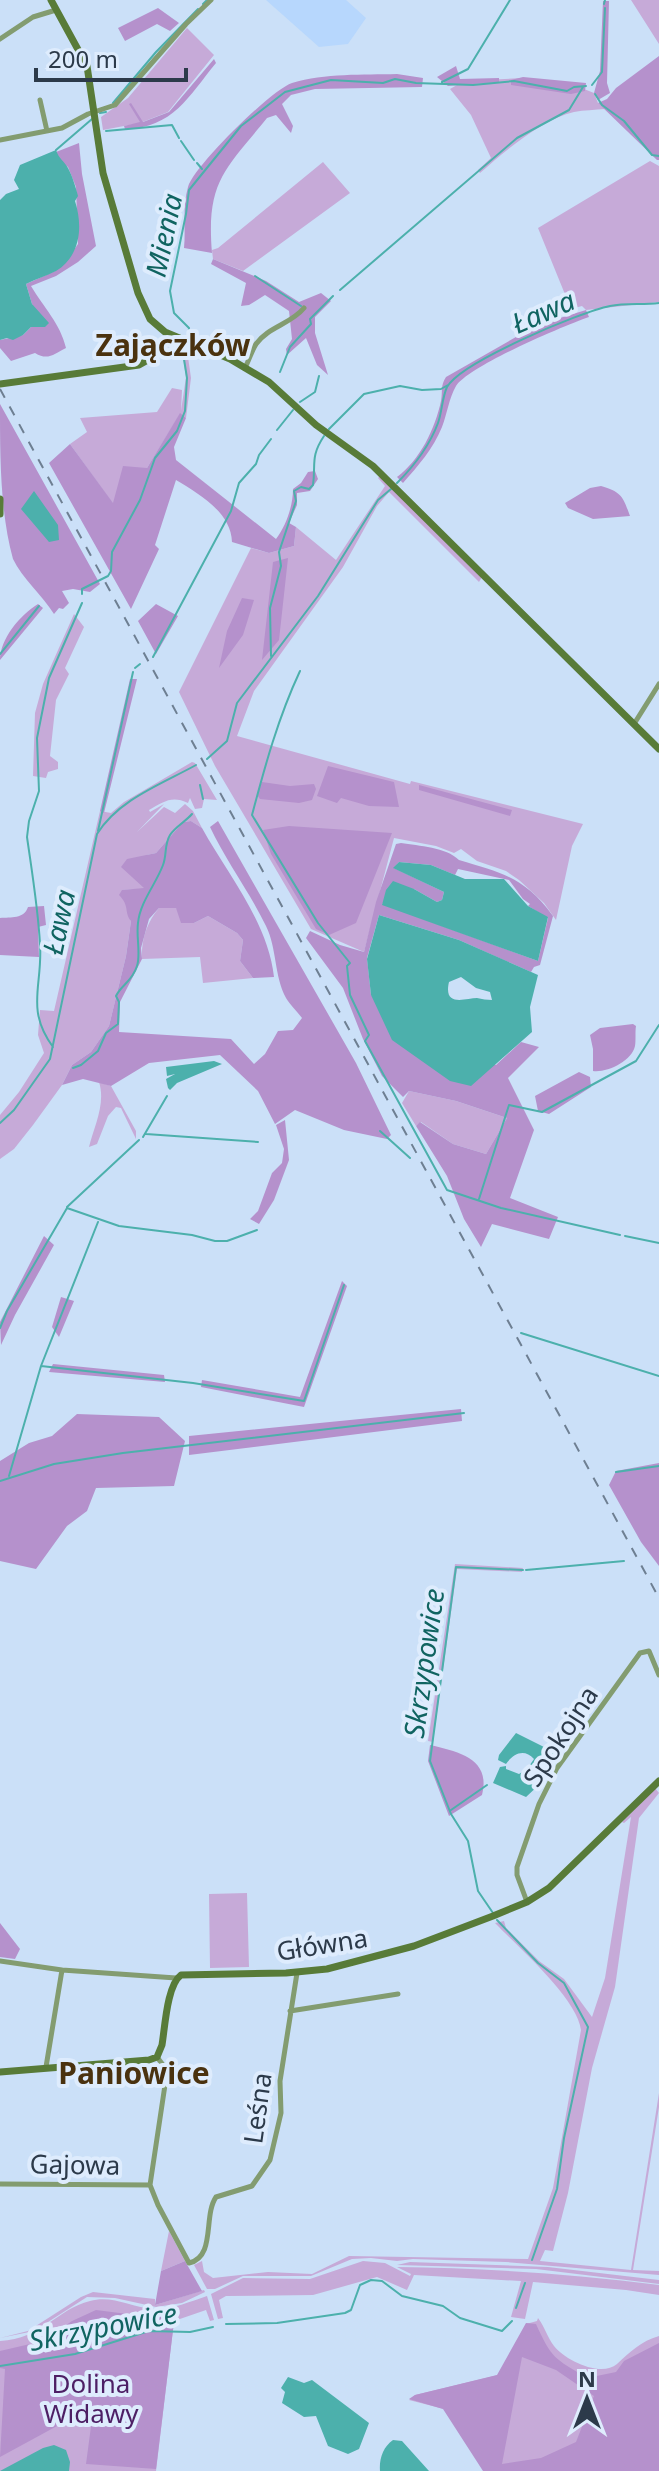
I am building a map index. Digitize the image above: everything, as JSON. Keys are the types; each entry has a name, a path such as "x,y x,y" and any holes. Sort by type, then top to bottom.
{"main road":[{"path":"51,0 87,66 103,173 141,304 156,325 245,368 281,391 316,425 364,459 659,749"},
{"path":"0,384 139,365 155,356 172,335"},
{"path":"0,499 0,514"},
{"name":"Główna","path":"176,1978 195,1973 297,1973 327,1969 414,1946 527,1902 558,1880 659,1781"},
{"path":"0,2072 129,2063 157,2057 176,1978"}],"street":[{"path":"0,140 62,128 95,111 115,105 211,0"},
{"path":"0,39 33,17 56,10"},
{"path":"40,100 47,131"},
{"path":"245,368 257,343 294,319 304,308"},
{"path":"634,725 659,684"},
{"name":"Spokojna","path":"527,1902 517,1867 543,1795 565,1757 640,1653 649,1651 659,1675"},
{"path":"0,1961 62,1970 176,1978"},
{"path":"46,2067 62,1970"},
{"name":"Leśna","path":"150,2185 189,2263 201,2259 205,2251 210,2207 216,2197 252,2186 270,2160 281,2113 280,2081 297,1973"},
{"path":"290,2011 398,1994"},
{"path":"150,2185 165,2085 163,2065 157,2057"},
{"name":"Gajowa","path":"0,2184 150,2185"}],"shaded area":[{"path":"266,0 346,0 366,18 348,44 319,47"},
{"path":"56,150 69,171 78,196 75,201 79,220 78,240 64,265 26,284 32,304 49,323 45,327 31,327 13,340 0,340 0,200 19,189 14,180 20,165"},
{"path":"34,491 58,525 59,540 49,542 21,509"},
{"path":"399,862 431,865 465,879 504,879 528,906 548,917 538,961 382,905 386,890 393,881 437,902 442,900 444,892 393,868"},
{"path":"379,915 459,940 538,975 530,1007 532,1032 471,1086 450,1081 392,1040 371,995 367,959","holes":["461,977 476,988 490,992 492,1000 457,1000 449,995 448,990 449,982"]},
{"path":"214,1061 222,1064 177,1083 170,1090 168,1088 166,1079 175,1074 167,1076 166,1067"},
{"path":"516,1733 554,1752 541,1783 526,1797 493,1783 500,1767 506,1766 506,1769 519,1774 534,1759 523,1753 515,1755 506,1764 498,1760"},
{"path":"288,2377 304,2383 312,2380 369,2423 359,2449 348,2454 328,2446 316,2416 304,2417 282,2403 285,2392 281,2388"},
{"path":"393,2440 402,2441 429,2471 380,2471 382,2454"},
{"path":"54,2445 66,2450 69,2471 0,2471 43,2448"}],"green space":[{"path":"631,0 659,0 659,44"},
{"path":"603,1 609,1 607,83 610,93 598,100 594,93 600,71"},
{"path":"158,8 179,23 170,31 157,24 125,41 118,28"},
{"path":"187,28 214,55 168,112 140,123 103,130 101,117 128,98"},
{"path":"659,56 659,160 657,160 598,103"},
{"path":"214,59 216,63 197,88 168,117 142,127 125,129 124,126 140,122 129,104 143,122 169,112"},
{"path":"456,66 460,79 499,78 499,82 448,86 437,77"},
{"path":"397,74 423,78 422,87 315,89 291,95 282,104 293,126 291,133 276,115 267,118 222,178 212,209 212,253 184,248 185,203 193,177 218,147 268,99 292,83 305,80 344,75"},
{"path":"523,77 586,83 585,91 571,94 511,85 511,80"},
{"path":"524,78 569,83 594,93 605,109 574,112 549,122 524,137 480,173 478,170 491,158 471,115 450,89 464,81"},
{"path":"79,143 96,246 56,276 31,286 56,323 66,348 51,356 35,353 11,361 0,348 0,340 23,335 31,327 45,327 32,304 26,284 55,271 78,244 76,187 68,167 60,161 56,152"},
{"path":"650,161 659,166 659,302 571,309 538,228"},
{"path":"323,162 350,193 243,271 213,259 212,250"},
{"path":"213,259 266,281 299,302 321,293 331,301 315,317 315,333 328,375 317,365 306,338 287,355 286,349 292,339 289,311 265,295 249,305 241,306 246,283 211,264"},
{"path":"586,310 589,317 518,347 464,378 456,386 442,427 430,450 403,483 397,477 413,462 431,433 446,377 537,325"},
{"path":"174,339 203,350 202,353 187,350 191,378 186,418 180,414 147,468 113,504 70,444 87,432 80,418 157,412 172,388 182,390 181,411 186,377 182,351 171,345 160,353"},
{"path":"0,404 100,584 90,592 62,591 69,603 54,614 13,559 3,503"},
{"path":"180,413 186,418 174,447 176,460 276,539 288,516 293,489 308,472 315,471 318,479 310,491 297,493 297,505 289,523 296,527 294,546 269,553 232,542 220,513 204,498 176,480 155,545 159,549 131,609 49,463 70,444 113,503 123,466 147,468"},
{"path":"380,476 482,577 479,582 389,492 377,506 343,567 254,691 237,736 410,784 411,781 583,824 572,846 556,920 544,903 506,871 477,861 461,849 454,853 436,846 394,838 364,952 311,929 215,766 179,692 251,548 269,553 294,546 296,527 336,560 385,486 378,478"},
{"path":"601,486 621,496 630,516 593,519 568,508 565,503 590,488"},
{"path":"288,558 279,640 262,660 273,562"},
{"path":"242,598 254,600 243,635 219,668 227,631"},
{"path":"38,604 43,608 0,660 3,644 12,628"},
{"path":"156,604 178,616 156,654 138,621"},
{"path":"74,614 84,627 65,668 69,674 56,700 50,756 58,762 58,769 48,772 46,778 33,776 35,713 43,684"},
{"path":"130,679 137,679 104,813 100,811"},
{"path":"192,762 217,800 204,799 202,808 195,809 190,798 188,803 177,800 163,802 149,810 164,804 137,832 164,807 175,813 185,804 193,811 202,828 191,821 183,822 156,853 147,855 145,889 122,890 131,921 109,1026 91,1052 72,1065 62,1085 14,1149 0,1159 0,1115 44,1053 38,1035 40,1010 54,1011 100,811 111,813"},
{"path":"328,766 394,782 399,807 369,806 341,798 337,803 317,796"},
{"path":"262,782 290,786 314,784 316,789 312,800 299,803 260,799 257,795"},
{"path":"419,785 512,810 510,816 419,790"},
{"path":"191,821 202,828 246,900 264,937 274,977 253,978 240,961 243,940 237,933 208,916 194,923 181,923 176,908 159,908 149,919 141,948 142,959 120,1002 119,1032 231,1039 254,1064 265,1054 278,1031 293,1030 302,1018 282,989 266,926 210,827 218,821 356,1063 391,1135 387,1139 344,1130 295,1110 275,1124 258,1091 220,1055 149,1063 111,1086 83,1079 62,1085 72,1065 91,1052 109,1026 131,921 119,895 122,890 144,888 121,867 127,859 156,853 183,822"},
{"path":"289,826 392,833 356,923 329,935 316,929 271,854 263,830"},
{"path":"396,844 440,850 459,860 501,873 533,893 553,916 540,965 531,972 459,940 379,915 367,958 371,995 496,1065 521,1042 539,1047 508,1078 534,1130 510,1198 558,1217 549,1239 492,1224 481,1247 464,1219 447,1176 416,1126 420,1122 453,1144 486,1154 507,1118 456,1101 409,1091 403,1097 382,1076 343,988 306,938 310,931 364,952 376,902","holes":["399,862 431,865 455,875 458,869 509,880 530,904 528,906 548,918 538,961 382,904 414,889 437,902 442,900 444,892 394,868"]},
{"path":"44,906 46,925 38,927 39,957 0,955 0,918 20,915 28,907"},
{"path":"159,908 176,908 194,923 208,916 237,933 243,940 240,961 253,978 203,983 200,957 142,959 146,932"},
{"path":"636,1026 635,1044 629,1057 612,1068 593,1071 590,1035 600,1028"},
{"path":"579,1072 590,1077 591,1087 549,1114 538,1111 535,1096"},
{"path":"99,1082 111,1086 136,1131 136,1139 121,1108 116,1107 108,1116 97,1144 89,1147 100,1107"},
{"path":"409,1091 456,1101 507,1118 486,1154 453,1144 421,1122 416,1126 402,1103"},
{"path":"285,1120 289,1160 274,1200 259,1224 250,1219 258,1211 272,1173 282,1163 284,1149 276,1125"},
{"path":"44,1236 54,1245 1,1345 0,1322"},
{"path":"342,1281 347,1286 304,1407 201,1387 202,1380 300,1397"},
{"path":"61,1297 74,1301 59,1337 52,1327"},
{"path":"53,1364 164,1375 165,1382 49,1372"},
{"path":"461,1409 462,1421 189,1455 189,1436"},
{"path":"77,1414 159,1417 185,1441 174,1486 96,1488 87,1511 67,1526 36,1569 0,1561 0,1461 29,1443 52,1436"},
{"path":"659,1463 659,1566 641,1542 609,1485 616,1471"},
{"path":"455,1564 523,1568 522,1572 457,1569 433,1742 428,1741"},
{"path":"430,1745 462,1754 471,1759 482,1773 482,1795 449,1816 428,1761"},
{"path":"655,1788 659,1793 639,1818 615,1987 592,2068 568,2193 553,2251 545,2250 540,2261 631,2270 659,2093 633,2270 659,2271 659,2275 506,2262 371,2258 352,2259 311,2276 243,2276 215,2289 207,2289 194,2265 202,2261 204,2272 213,2278 268,2272 312,2274 349,2256 528,2259 553,2188 581,2030 577,2017 558,1988 495,1923 504,1921 506,1928 539,1961 564,1979 592,2017 605,1978 631,1817 622,1822"},
{"path":"247,1893 249,1967 210,1968 209,1894"},
{"path":"0,1923 20,1949 15,1959 0,1957"},
{"path":"169,2231 185,2261 161,2271"},
{"path":"185,2261 202,2291 155,2305 161,2271"},
{"path":"363,2261 385,2263 410,2276 397,2267 496,2270 626,2281 659,2285 659,2295 533,2282 525,2319 511,2317 521,2281 414,2275 407,2290 377,2277 313,2295 226,2296 219,2300 223,2318 218,2319 211,2294 243,2278 310,2279"},
{"path":"410,2262 548,2267 659,2280 659,2284 536,2269 397,2265"},
{"path":"204,2290 182,2303 156,2307 115,2298 87,2297 34,2331 0,2338 28,2331 93,2292 155,2299 155,2305"},
{"name":"Dolina Widawy","path":"207,2296 214,2320 210,2321 206,2310 174,2321 156,2471 0,2471 0,2341 27,2335 68,2310 90,2301 106,2299 159,2309"},
{"name":"Dolina Widawy","path":"96,2310 151,2317 175,2314 156,2469 86,2464 92,2419 81,2413 0,2457 5,2369 0,2368 0,2351 43,2341 72,2321"},
{"path":"538,2318 559,2351 575,2362 593,2368 610,2368 641,2344 659,2336 659,2471 484,2471 444,2409 409,2400 415,2395 498,2375 526,2324"},
{"path":"526,2323 536,2324 555,2357 587,2378 616,2372 624,2361 659,2343 659,2471 483,2471 443,2409 409,2399 497,2375","holes":["522,2357 556,2370 594,2396 576,2442 541,2458 502,2464"]}],"waterway":[{"path":"203,4 207,0"},
{"path":"442,82 468,69 510,0"},
{"name":"Mienia","path":"604,4 605,0"},
{"name":"Mienia","path":"592,85 602,72 605,8"},
{"path":"113,103 198,9"},
{"name":"Mienia","path":"188,339 189,328 174,313 170,291 189,190 241,126 285,92 331,80 383,83 395,79 473,85 514,81 567,91 586,86"},
{"path":"340,290 517,138 569,110 583,87"},
{"path":"595,94 602,105 624,121 652,155 659,156"},
{"path":"100,113 106,112"},
{"path":"56,150 92,119"},
{"path":"106,131 172,125 179,138"},
{"path":"181,141 194,160"},
{"path":"197,163 202,169"},
{"path":"255,276 301,306"},
{"path":"280,372 290,347 311,324 310,319 333,296"},
{"name":"Ława","path":"397,483 430,440 438,423 447,387 474,365 522,339 595,310 616,305 659,303"},
{"name":"Mienia","path":"82,594 82,589 108,576 111,571 112,552 140,500 155,458 177,431 185,411 185,344"},
{"path":"300,402 315,392 319,376"},
{"name":"Ława","path":"329,429 364,394 400,386 422,390 441,389 448,385"},
{"path":"277,430 293,410"},
{"name":"Ława","path":"271,656 270,608 281,566 279,552 296,501 294,491 301,487 309,489 313,485 315,455 324,436"},
{"path":"153,657 231,511 239,483 256,464 271,439"},
{"name":"Ława","path":"207,759 227,741 237,703 318,596 378,500 391,489"},
{"name":"Mienia","path":"53,1047 37,1009 40,944 27,837 39,791 37,738 49,678 82,603"},
{"path":"0,654 39,606"},
{"path":"135,668 140,664"},
{"path":"300,671 279,724 252,815 318,923 350,963 347,966 350,995 369,1035 365,1041 447,1190 501,1208 620,1235"},
{"path":"98,831 133,672"},
{"name":"Ława","path":"0,1123 14,1110 50,1059 97,834 129,802 196,765"},
{"name":"Ława","path":"200,785 203,799"},
{"name":"Ława","path":"73,1068 98,1051 106,1033 118,1024 119,1002 116,996 132,976 139,956 139,915 163,865 170,835 192,814"},
{"path":"479,1199 509,1105 542,1112 636,1061 659,1025"},
{"path":"143,1137 167,1096"},
{"path":"380,1131 410,1158"},
{"path":"146,1134 258,1142"},
{"path":"67,1207 139,1140"},
{"path":"0,1328 67,1208 119,1226 215,1241 227,1241 257,1230"},
{"path":"9,1476 41,1366 98,1222"},
{"path":"625,1236 659,1243"},
{"path":"41,1366 193,1383 304,1401 344,1285"},
{"path":"521,1333 659,1376"},
{"path":"0,1481 54,1464 123,1453 464,1413"},
{"path":"616,1472 659,1466"},
{"name":"Skrzypowice","path":"526,1570 624,1561"},
{"name":"Skrzypowice","path":"493,1913 478,1891 468,1841 451,1814 430,1761 456,1567 523,1570"},
{"path":"451,1810 487,1785"},
{"name":"Skrzypowice","path":"497,1920 538,1963 564,1983 588,2027 564,2138 557,2189 532,2260"},
{"name":"Skrzypowice","path":"226,2324 277,2323 345,2313 351,2310 360,2285 371,2280 382,2281 402,2296 443,2306 460,2318 502,2331 512,2321"},
{"name":"Skrzypowice","path":"516,2308 525,2283"},
{"name":"Skrzypowice","path":"0,2366 75,2354 149,2331 190,2332 213,2327"}],"railway":[{"path":"0,389 659,1598"}],"district":[{"name":"Zajączków","path":"173,344"},
{"name":"Paniowice","path":"134,2072"}]}
